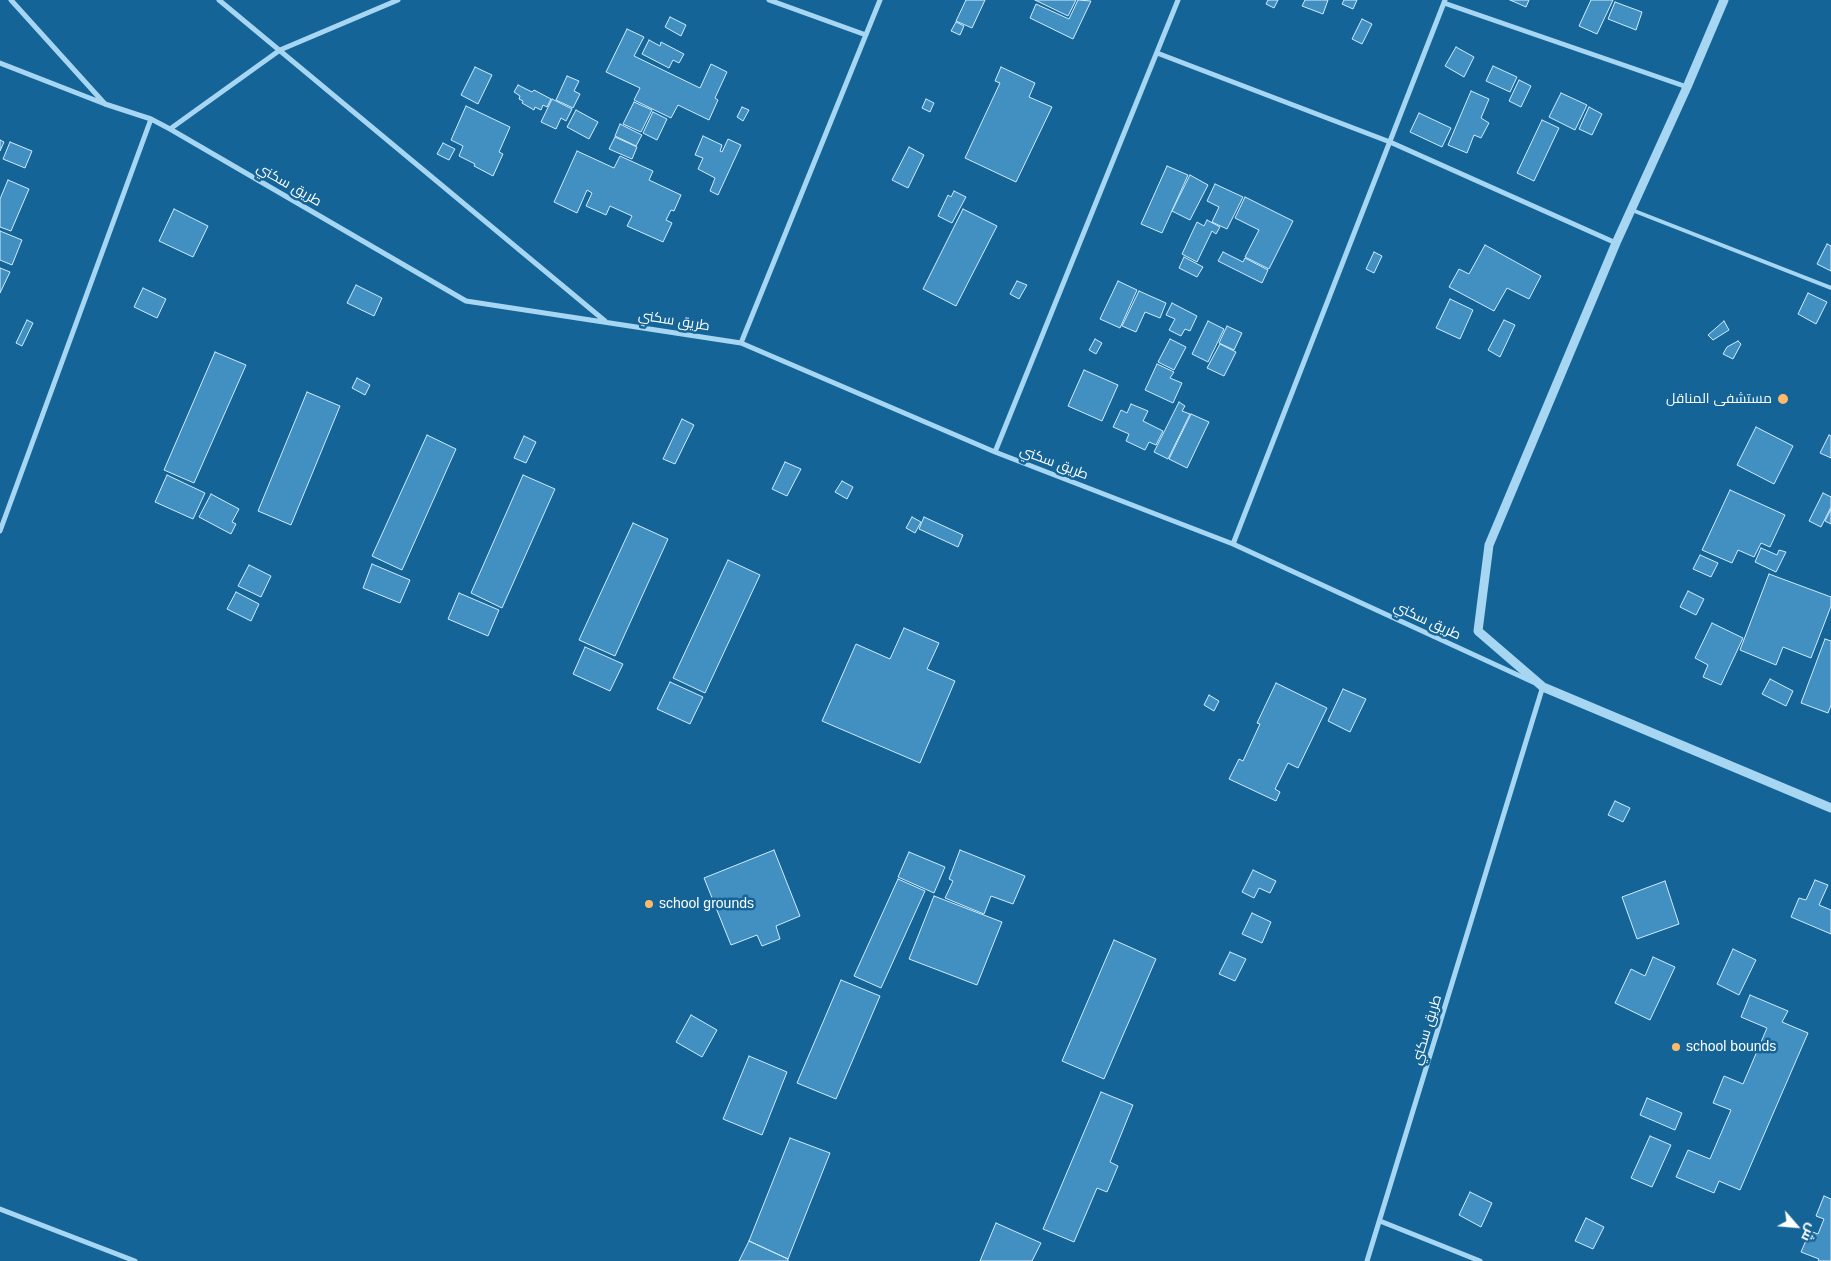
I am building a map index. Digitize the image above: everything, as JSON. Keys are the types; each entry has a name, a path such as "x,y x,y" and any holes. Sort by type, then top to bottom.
{"street":[{"path":"11,0 105,104"},
{"path":"219,0 605,321"},
{"path":"170,129 280,50 398,0"},
{"path":"769,0 866,35"},
{"path":"741,343 880,0"},
{"path":"995,452 1178,0"},
{"path":"1724,0 1688,87 1616,244 1489,545 1478,632 1543,686 1831,808"},
{"path":"1233,544 1445,2 1688,87"},
{"path":"1157,53 1390,142 1616,244"},
{"name":"طريق سكني","path":"0,63 151,120 170,129 466,301 741,343 995,452 1233,544 1543,686 1367,1261"},
{"path":"0,531 151,120"},
{"path":"0,1209 136,1261"},
{"path":"1380,1221 1480,1261"}],"lane":[{"path":"1632,210 1831,288"}],"building":[{"path":"966,0 985,0 972,28 956,21"},
{"path":"1035,0 1076,0 1068,16"},
{"path":"1078,0 1091,1 1073,39 1030,18 1036,4 1069,19"},
{"path":"1268,0 1278,0 1274,8 1266,4"},
{"path":"1305,0 1328,0 1323,14 1302,6"},
{"path":"1344,0 1357,0 1353,9 1342,4"},
{"path":"1510,0 1529,0 1526,7"},
{"path":"1591,0 1613,0 1597,34 1579,26"},
{"path":"1615,2 1642,12 1636,30 1608,19"},
{"path":"670,17 686,25 681,36 665,27"},
{"path":"1362,19 1372,24 1362,44 1352,39"},
{"path":"956,22 964,26 960,35 951,31"},
{"path":"627,29 644,37 634,56 700,88 711,64 727,72 715,98 718,100 709,120 678,105 671,118 634,100 640,88 606,72"},
{"path":"649,40 660,46 661,42 684,54 679,63 673,60 669,68 642,54"},
{"path":"1456,47 1474,57 1464,77 1445,66"},
{"path":"1493,66 1517,77 1510,92 1486,81"},
{"path":"475,67 492,75 478,104 461,95"},
{"path":"1001,67 1035,83 1029,97 1052,107 1016,182 965,158 1000,83 995,81"},
{"path":"567,76 579,81 574,91 580,94 573,108 556,100"},
{"path":"1519,80 1531,86 1521,107 1509,101"},
{"path":"518,85 532,92 534,90 551,99 547,107 543,105 541,110 535,107 534,110 522,103 523,101 519,99 520,96 514,92"},
{"path":"1471,91 1489,99 1481,118 1489,123 1481,138 1474,135 1467,153 1448,145"},
{"path":"1561,93 1587,105 1575,130 1549,117"},
{"path":"552,99 572,109 566,121 561,118 556,129 541,122"},
{"path":"926,99 934,103 930,112 922,108"},
{"path":"634,102 652,110 641,132 623,124"},
{"path":"466,106 510,127 499,152 503,154 493,176 459,156 463,146 451,140"},
{"path":"742,107 749,110 743,121 737,117"},
{"path":"1589,107 1602,114 1592,135 1579,129"},
{"path":"576,110 598,122 589,139 567,127"},
{"path":"653,112 667,119 657,140 643,133"},
{"path":"1419,113 1451,128 1442,147 1410,132"},
{"path":"1542,120 1559,128 1534,181 1517,173"},
{"path":"620,124 642,135 636,146 615,136"},
{"path":"703,136 722,145 720,151 722,152 728,139 741,145 718,195 710,191 715,178 698,169 703,158 695,155"},
{"path":"615,137 637,147 632,159 609,149"},
{"path":"0,140 4,142 0,151"},
{"path":"10,142 32,151 25,168 3,159"},
{"path":"443,143 455,149 449,160 437,154"},
{"path":"909,147 924,155 908,188 892,180"},
{"path":"577,151 614,168 620,156 653,171 649,180 681,195 674,211 671,210 666,220 672,223 663,242 627,226 632,216 610,206 606,215 586,206 592,193 587,190 577,213 554,202"},
{"path":"1167,166 1188,175 1162,233 1141,224"},
{"path":"1190,175 1208,185 1190,220 1172,211"},
{"path":"8,180 29,189 11,231 0,227 0,199"},
{"path":"1215,184 1243,197 1227,229 1212,222 1219,207 1207,201"},
{"path":"954,191 966,197 952,223 938,216 948,195 951,197"},
{"path":"1245,197 1293,221 1269,269 1245,257 1259,230 1235,218"},
{"path":"174,209 208,226 193,257 159,241"},
{"path":"963,209 997,226 956,306 923,289"},
{"path":"1207,220 1220,227 1216,234 1212,231 1197,262 1182,254 1197,222 1204,226"},
{"path":"0,231 22,240 12,265 0,260"},
{"path":"1827,244 1831,246 1831,271 1817,264"},
{"path":"1485,245 1541,276 1529,299 1507,288 1494,311 1449,287 1459,269 1469,274"},
{"path":"1223,252 1243,262 1245,258 1268,270 1262,283 1218,261"},
{"path":"1374,252 1382,256 1374,273 1366,269"},
{"path":"1184,257 1203,267 1197,277 1179,268"},
{"path":"0,268 10,272 0,293"},
{"path":"1017,281 1027,285 1019,299 1010,294"},
{"path":"1118,281 1137,290 1120,328 1100,319"},
{"path":"356,285 382,298 374,316 347,303"},
{"path":"143,288 166,299 157,318 134,307"},
{"path":"1139,291 1166,303 1160,318 1145,312 1136,332 1122,326"},
{"path":"1808,293 1827,302 1816,324 1798,314"},
{"path":"1450,299 1473,310 1460,339 1436,328"},
{"path":"1172,303 1197,316 1190,331 1185,329 1181,336 1169,330 1175,319 1166,315"},
{"path":"27,320 33,323 22,346 16,343"},
{"path":"1504,320 1515,325 1500,357 1488,350"},
{"path":"1208,321 1224,329 1208,362 1192,354"},
{"path":"1724,321 1729,330 1713,340 1708,335"},
{"path":"1227,326 1242,333 1234,350 1219,343"},
{"path":"1095,339 1102,343 1096,354 1089,350"},
{"path":"1170,339 1186,347 1174,370 1158,362"},
{"path":"1738,341 1741,344 1733,359 1723,354 1727,347"},
{"path":"1220,344 1236,352 1224,376 1207,368"},
{"path":"215,352 246,365 194,483 164,470"},
{"path":"1157,364 1174,372 1170,378 1182,383 1173,403 1145,390"},
{"path":"1084,370 1118,385 1102,421 1068,406"},
{"path":"357,378 370,385 365,395 352,388"},
{"path":"307,392 340,406 291,525 258,511"},
{"path":"1179,402 1185,406 1182,411 1190,414 1168,459 1154,452"},
{"path":"1131,404 1148,411 1143,421 1163,431 1156,445 1149,442 1145,450 1126,441 1129,434 1113,427 1121,410 1127,413"},
{"path":"1191,414 1209,422 1187,468 1169,459"},
{"path":"682,419 694,425 675,464 663,459"},
{"path":"1756,427 1793,446 1774,484 1737,465"},
{"path":"427,435 456,449 402,570 372,556"},
{"path":"1829,435 1831,436 1831,458 1820,453"},
{"path":"524,436 536,442 526,463 514,458"},
{"path":"785,462 801,469 787,496 772,489"},
{"path":"167,475 205,493 193,519 155,502"},
{"path":"523,475 555,489 502,608 471,593"},
{"path":"842,481 853,487 847,499 835,492"},
{"path":"1730,490 1785,515 1770,547 1761,543 1754,557 1738,550 1732,563 1702,550"},
{"path":"1823,493 1831,497 1831,507 1821,527 1809,521"},
{"path":"211,494 239,509 232,522 236,524 231,534 199,517"},
{"path":"1831,509 1831,524 1825,521"},
{"path":"912,517 921,522 915,533 906,528"},
{"path":"924,517 963,535 958,547 919,529"},
{"path":"633,523 668,539 615,656 579,640"},
{"path":"1761,548 1777,555 1779,550 1786,552 1776,572 1755,562"},
{"path":"1700,555 1718,563 1711,577 1693,569"},
{"path":"728,560 760,575 705,693 673,678"},
{"path":"372,564 410,580 400,603 363,588"},
{"path":"249,565 271,576 261,597 238,586"},
{"path":"1769,574 1831,597 1831,606 1811,658 1783,647 1776,665 1740,650"},
{"path":"1688,591 1704,599 1696,615 1680,607"},
{"path":"236,592 259,604 251,621 227,609"},
{"path":"459,593 499,610 488,636 448,619"},
{"path":"1712,623 1743,638 1721,685 1703,677 1708,665 1695,658"},
{"path":"904,628 939,643 927,669 955,681 920,763 822,721 856,644 890,659"},
{"path":"1825,639 1831,641 1831,705 1828,713 1801,703"},
{"path":"585,647 623,664 610,691 573,674"},
{"path":"1770,679 1793,691 1786,706 1762,694"},
{"path":"670,682 703,697 690,724 657,709"},
{"path":"1276,683 1327,708 1298,768 1288,763 1275,789 1280,792 1276,801 1229,779 1239,759 1243,761 1260,724 1257,723"},
{"path":"1343,689 1366,699 1350,732 1328,721"},
{"path":"1209,695 1219,701 1214,711 1204,705"},
{"path":"1615,801 1630,808 1623,822 1608,815"},
{"path":"774,850 800,916 776,926 780,939 762,946 757,935 731,945 704,878"},
{"path":"960,850 1025,876 1013,904 991,896 984,914 945,898 953,881 949,879"},
{"path":"909,852 945,867 934,893 898,877"},
{"path":"1253,870 1276,881 1270,893 1259,888 1254,898 1242,892"},
{"path":"898,879 925,891 881,988 854,976"},
{"path":"1815,880 1828,885 1819,905 1831,910 1831,934 1791,917 1799,898 1806,900"},
{"path":"1665,881 1679,924 1637,939 1622,897"},
{"path":"934,896 1002,922 977,985 909,959"},
{"path":"1252,913 1271,922 1262,943 1242,934"},
{"path":"1114,940 1156,959 1104,1079 1062,1061"},
{"path":"1733,949 1756,960 1739,995 1717,984"},
{"path":"1230,952 1246,959 1235,981 1219,974"},
{"path":"1653,957 1675,967 1650,1020 1615,1003 1631,969 1645,976"},
{"path":"841,980 880,996 836,1099 797,1083"},
{"path":"1750,995 1788,1011 1782,1022 1808,1033 1740,1190 1719,1181 1714,1193 1676,1177 1688,1150 1710,1159 1731,1110 1713,1103 1724,1076 1743,1084 1767,1028 1741,1017"},
{"path":"691,1015 717,1030 702,1057 676,1042"},
{"path":"749,1056 787,1072 762,1135 723,1119"},
{"path":"1101,1092 1133,1105 1110,1162 1118,1166 1107,1192 1097,1188 1074,1242 1043,1229"},
{"path":"1647,1098 1682,1113 1675,1130 1640,1115"},
{"path":"1650,1136 1671,1145 1652,1187 1631,1178"},
{"path":"790,1138 830,1153 788,1259 749,1241"},
{"path":"1470,1192 1492,1203 1481,1227 1459,1215"},
{"path":"1824,1196 1831,1199 1831,1261 1818,1261 1819,1259 1801,1252 1810,1231 1818,1234 1824,1219 1816,1216"},
{"path":"1586,1218 1604,1227 1593,1249 1575,1241"},
{"path":"996,1223 1041,1243 1032,1261 980,1261"},
{"path":"749,1241 788,1259 788,1261 739,1261"}],"place":[{"name":"مستشفى المناقل","path":"1783,399"},
{"name":"school grounds","path":"649,904"},
{"name":"school bounds","path":"1676,1047"}]}
